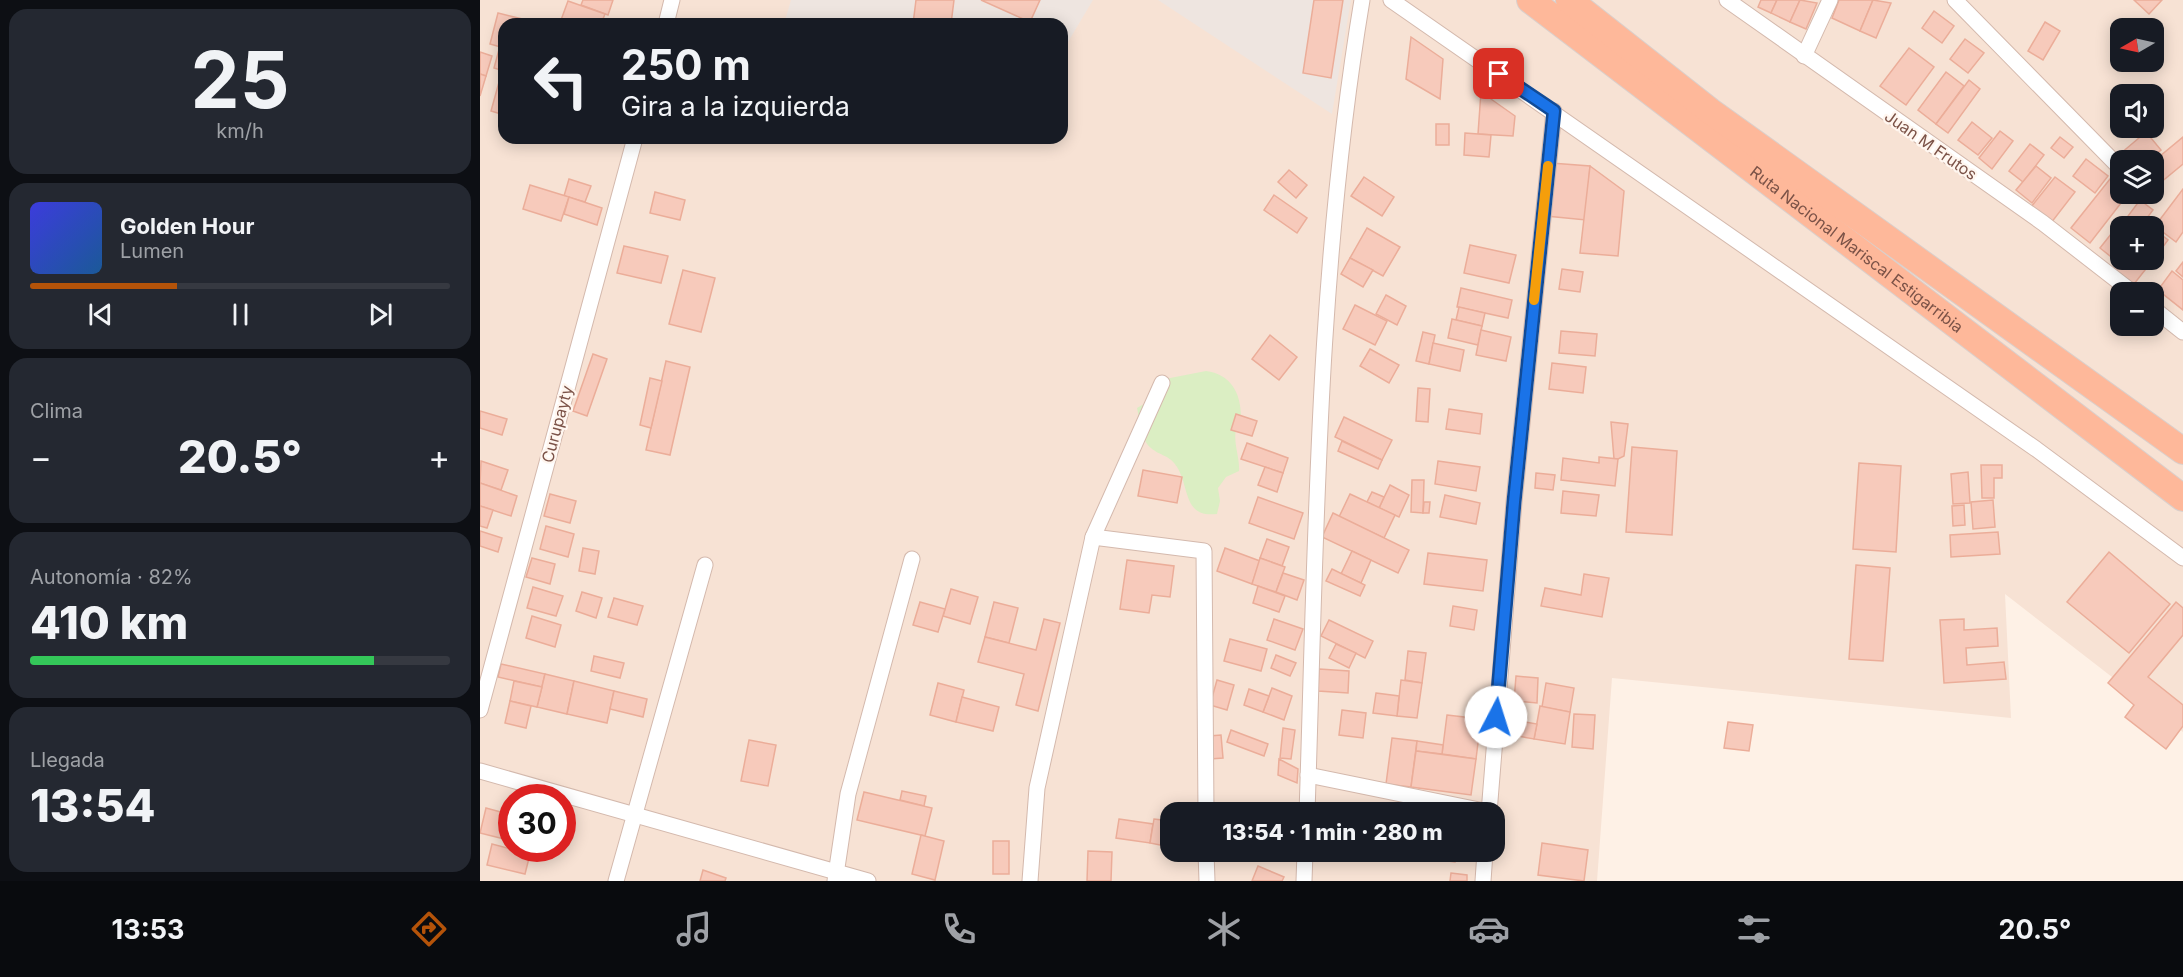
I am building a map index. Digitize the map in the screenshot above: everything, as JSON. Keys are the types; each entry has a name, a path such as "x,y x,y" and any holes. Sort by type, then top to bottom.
{"highway":[{"name":"Ruta Nacional Mariscal Estigarribia","path":"1530,0 2183,498"},
{"name":"Ruta Nacional Mariscal Estigarribia","path":"1569,0 1710,111 2183,450"}],"street":[{"path":"668,18 672,0"},
{"path":"1307,802 1319,445 1329,248 1346,96 1362,0"},
{"path":"1391,0 1554,111 1774,269 2036,448 2183,558"},
{"name":"Juan M Frutos","path":"1727,0 2043,223 2119,282"},
{"path":"1804,56 1830,0"},
{"path":"1955,0 2110,158"},
{"path":"1490,802 1514,502 1554,111"},
{"name":"Curupayty","path":"480,710 633,144"},
{"path":"2164,317 2183,332"},
{"path":"1030,881 1037,788 1093,537 1162,383"},
{"path":"1093,537 1204,551 1206,802"},
{"path":"835,876 848,794 912,559"},
{"path":"616,881 705,565"},
{"path":"480,771 634,814 835,876 868,881"},
{"path":"1308,775 1437,802"},
{"path":"1206,862 1207,881"},
{"path":"1304,881 1305,862"},
{"path":"1483,881 1484,862"}],"shaded area":[{"path":"480,0 2183,0 2183,732 2005,594 2011,718 1612,678 1597,881 480,881"},
{"path":"791,0 1093,0 1068,42 1068,18 786,18"},
{"path":"1158,0 1351,0 1332,114"}],"green space":[{"path":"1206,371 1228,380 1239,400 1241,417 1235,435 1239,471 1226,477 1218,488 1220,501 1217,514 1206,514 1193,506 1177,467 1147,444 1141,430 1137,408 1149,401 1165,379"}],"building":[{"path":"583,0 613,0 608,15 581,5"},
{"path":"916,0 954,0 952,18 914,18"},
{"path":"981,0 1040,0 1032,18 1021,18"},
{"path":"1314,0 1343,0 1331,78 1303,73"},
{"path":"1761,0 1777,0 1771,13 1758,7"},
{"path":"1777,0 1800,0 1790,22 1771,13"},
{"path":"1800,0 1817,3 1806,29 1790,22"},
{"path":"1839,0 1873,0 1860,31 1832,18"},
{"path":"1873,0 1891,3 1876,38 1860,31"},
{"path":"2134,0 2162,0 2149,14"},
{"path":"568,1 605,14 603,18 562,18"},
{"path":"1934,11 1954,26 1942,43 1922,28"},
{"path":"498,13 519,18 498,18 498,46 490,44"},
{"path":"2045,22 2060,31 2043,60 2028,51"},
{"path":"1411,37 1443,59 1440,99 1406,79"},
{"path":"1965,39 1984,53 1968,73 1950,59"},
{"path":"1909,48 1934,67 1906,105 1880,86"},
{"path":"480,52 492,56 486,76 480,74"},
{"path":"498,53 498,69 494,68"},
{"path":"1946,72 1964,86 1936,124 1918,110"},
{"path":"480,74 486,76 480,96"},
{"path":"1969,80 1980,89 1948,133 1936,124"},
{"path":"498,86 498,113 491,111"},
{"path":"1481,92 1515,116 1513,136 1478,134"},
{"path":"1972,122 1992,138 1978,155 1958,140"},
{"path":"1436,124 1449,124 1449,145 1436,145"},
{"path":"2000,131 2013,141 1992,169 1979,158"},
{"path":"1465,133 1491,135 1489,157 1464,155"},
{"path":"2060,137 2073,147 2064,158 2051,148"},
{"path":"2183,137 2183,164 2164,180 2164,153"},
{"path":"2139,138 2151,138 2161,150 2125,150"},
{"path":"2030,144 2044,155 2023,182 2009,171"},
{"path":"2086,159 2108,176 2095,193 2073,176"},
{"path":"1551,163 1590,166 1586,220 1546,216"},
{"path":"1590,166 1624,191 1618,256 1580,253"},
{"path":"2036,166 2051,178 2032,203 2016,190"},
{"path":"1289,170 1307,185 1296,198 1278,182"},
{"path":"1364,177 1394,197 1382,216 1351,196"},
{"path":"2055,177 2075,192 2051,223 2031,207"},
{"path":"569,179 591,186 585,202 564,196"},
{"path":"2110,179 2110,204 2120,204 2090,243 2071,228"},
{"path":"530,185 569,197 561,221 523,209"},
{"path":"2183,189 2183,232 2176,242 2164,233 2163,216"},
{"path":"655,192 685,200 680,220 650,213"},
{"path":"1274,195 1307,218 1297,233 1264,210"},
{"path":"569,197 602,208 597,225 564,214"},
{"path":"2137,204 2145,204 2153,210 2148,216 2128,216"},
{"path":"1367,228 1400,247 1383,276 1350,258"},
{"path":"2110,235 2110,256 2100,248"},
{"path":"1470,245 1516,255 1509,283 1464,273"},
{"path":"624,246 668,256 661,283 617,273"},
{"path":"1350,258 1373,270 1363,287 1341,274"},
{"path":"2183,262 2183,277 2176,271"},
{"path":"1562,269 1583,272 1580,292 1559,289"},
{"path":"683,270 715,278 701,332 669,324"},
{"path":"2115,270 2145,270 2136,282 2131,282"},
{"path":"2172,271 2183,280 2183,310 2164,295 2164,282"},
{"path":"1461,288 1512,300 1508,318 1457,307"},
{"path":"1386,295 1406,306 1397,325 1376,314"},
{"path":"1355,305 1387,321 1375,345 1343,329"},
{"path":"1459,307 1485,313 1482,326 1456,320"},
{"path":"1452,319 1482,326 1478,345 1448,338"},
{"path":"1481,330 1511,337 1506,361 1476,355"},
{"path":"1561,331 1597,334 1595,356 1559,353"},
{"path":"1423,332 1435,335 1429,364 1416,361"},
{"path":"1270,335 1297,357 1279,380 1252,359"},
{"path":"1433,343 1464,350 1460,371 1429,364"},
{"path":"1370,349 1399,365 1389,383 1360,366"},
{"path":"593,354 607,359 587,416 573,411"},
{"path":"666,361 690,367 670,455 646,450"},
{"path":"1552,363 1586,367 1583,393 1549,389"},
{"path":"650,378 662,381 651,428 640,425"},
{"path":"1418,388 1430,389 1428,422 1416,421"},
{"path":"1449,409 1482,414 1480,434 1446,429"},
{"path":"480,411 507,419 502,435 480,428"},
{"path":"1236,414 1257,421 1252,436 1231,430"},
{"path":"1344,417 1392,440 1382,460 1335,437"},
{"path":"1611,422 1628,424 1624,456 1618,459 1614,459"},
{"path":"1342,441 1382,460 1378,469 1338,451"},
{"path":"1247,443 1288,458 1283,473 1241,459"},
{"path":"1632,447 1677,451 1672,535 1626,532"},
{"path":"1599,457 1618,459 1615,486 1561,480 1563,458 1599,463"},
{"path":"481,461 508,470 501,490 480,483"},
{"path":"1438,461 1480,467 1476,491 1435,484"},
{"path":"1859,463 1901,466 1896,552 1853,549"},
{"path":"1981,465 2002,465 2002,478 1994,478 1994,498 1982,498"},
{"path":"1265,467 1283,473 1277,492 1258,485"},
{"path":"1143,470 1182,477 1177,503 1138,496"},
{"path":"1968,472 1970,503 1953,504 1951,474"},
{"path":"1536,473 1555,475 1553,490 1535,488"},
{"path":"1412,480 1424,480 1423,513 1411,512"},
{"path":"480,483 517,496 511,516 480,506"},
{"path":"1390,485 1409,495 1399,517 1379,508"},
{"path":"1563,491 1599,495 1596,516 1561,513"},
{"path":"1372,492 1384,497 1379,508 1367,502"},
{"path":"550,494 576,501 570,523 544,516"},
{"path":"1350,494 1395,515 1384,538 1339,517"},
{"path":"1445,495 1480,503 1476,524 1440,517"},
{"path":"1258,497 1303,513 1294,539 1249,523"},
{"path":"1993,500 1995,527 1973,529 1971,502"},
{"path":"1424,502 1430,502 1429,513 1423,513"},
{"path":"1964,505 1965,525 1953,526 1952,506"},
{"path":"480,506 493,510 487,528 480,526"},
{"path":"1333,513 1409,550 1398,573 1322,537"},
{"path":"546,526 574,534 568,557 540,549"},
{"path":"480,531 502,538 498,552 480,546"},
{"path":"1998,532 2000,554 1951,557 1950,535"},
{"path":"1267,539 1289,547 1282,566 1260,558"},
{"path":"583,548 599,551 595,574 579,571"},
{"path":"1225,548 1260,561 1252,584 1217,571"},
{"path":"1352,551 1371,560 1361,583 1341,574"},
{"path":"2109,552 2170,604 2129,653 2067,602"},
{"path":"1428,553 1487,560 1483,591 1424,584"},
{"path":"532,558 555,564 550,584 526,577"},
{"path":"1260,558 1285,567 1276,592 1252,584"},
{"path":"1127,560 1174,566 1170,597 1152,595 1149,613 1120,609"},
{"path":"1856,565 1890,568 1883,661 1849,659"},
{"path":"1332,569 1365,585 1360,596 1326,581"},
{"path":"1283,573 1304,580 1297,600 1276,592"},
{"path":"1584,574 1609,578 1602,617 1541,606 1545,588 1581,595"},
{"path":"1258,586 1285,596 1279,612 1253,603"},
{"path":"533,587 563,596 556,616 527,608"},
{"path":"951,589 978,597 970,624 943,616"},
{"path":"582,592 602,598 596,618 576,611"},
{"path":"614,598 643,606 637,625 608,617"},
{"path":"920,602 945,609 938,632 913,625"},
{"path":"994,602 1018,608 1009,643 985,637"},
{"path":"2176,602 2183,608 2183,635 2148,677 2183,705 2183,726 2166,749 2125,717 2134,705 2108,683"},
{"path":"1453,606 1477,610 1474,630 1450,626"},
{"path":"532,616 561,625 555,647 526,638"},
{"path":"1044,619 1060,623 1038,711 1016,705 1024,674 978,662 985,637 1036,650"},
{"path":"1274,619 1303,629 1295,650 1267,640"},
{"path":"1964,619 1964,630 1997,628 1998,646 1966,648 1967,665 2004,662 2006,679 1944,683 1940,620"},
{"path":"1329,620 1373,641 1365,658 1321,636"},
{"path":"1230,639 1267,649 1261,671 1224,661"},
{"path":"1336,644 1356,653 1349,668 1329,658"},
{"path":"1408,651 1426,653 1422,683 1405,680"},
{"path":"1276,655 1296,663 1290,676 1271,668"},
{"path":"594,656 624,663 620,678 591,671"},
{"path":"501,664 545,674 542,687 498,677"},
{"path":"1319,669 1349,671 1348,693 1318,691"},
{"path":"545,674 574,681 567,714 537,707"},
{"path":"1516,676 1538,678 1537,703 1514,701"},
{"path":"1217,680 1234,685 1227,710 1210,705"},
{"path":"1401,680 1422,683 1417,718 1397,716"},
{"path":"514,681 542,687 537,707 510,701"},
{"path":"574,681 614,691 607,723 567,714"},
{"path":"938,683 964,690 956,722 930,715"},
{"path":"1546,683 1574,688 1570,712 1542,707"},
{"path":"1272,688 1292,696 1284,720 1263,712"},
{"path":"1249,689 1269,696 1263,712 1244,705"},
{"path":"614,691 647,699 643,717 610,709"},
{"path":"1376,693 1399,696 1397,716 1373,713"},
{"path":"962,697 999,707 993,731 956,722"},
{"path":"510,701 531,706 526,728 505,723"},
{"path":"1540,706 1570,712 1565,744 1534,739"},
{"path":"1342,710 1366,713 1363,738 1339,735"},
{"path":"1574,714 1595,715 1593,749 1572,747"},
{"path":"1447,715 1481,719 1476,759 1442,754"},
{"path":"1509,719 1537,724 1534,739 1507,734"},
{"path":"1728,722 1753,725 1749,751 1724,748"},
{"path":"1283,728 1295,730 1291,759 1280,758"},
{"path":"1231,730 1268,744 1264,756 1227,742"},
{"path":"1221,735 1223,758 1210,759 1209,736"},
{"path":"1392,738 1417,741 1411,787 1386,784"},
{"path":"749,740 776,745 768,786 741,781"},
{"path":"1417,741 1443,745 1442,754 1416,751"},
{"path":"1416,751 1476,759 1471,795 1411,787"},
{"path":"1279,759 1298,769 1297,783 1278,775"},
{"path":"902,791 926,796 924,806 900,800"},
{"path":"864,792 932,808 925,836 857,820"},
{"path":"486,808 498,811 498,838 480,833"},
{"path":"1119,819 1153,824 1150,843 1116,838"},
{"path":"1154,819 1160,820 1160,845 1150,843"},
{"path":"921,835 944,841 935,880 912,874"},
{"path":"993,841 1009,841 1009,874 993,874"},
{"path":"1542,843 1588,850 1584,881 1538,875"},
{"path":"492,844 498,846 498,862 528,862 525,874 487,865"},
{"path":"1088,851 1112,852 1111,881 1087,881"},
{"path":"1258,866 1284,877 1282,881 1252,881"},
{"path":"703,870 726,878 725,881 700,881"},
{"path":"1451,873 1467,875 1467,881 1450,881"}],"slow traffic":[{"path":"1534,300 1548,166"}],"route":[{"path":"1496,717 1514,502 1554,111 1499,74"}]}
